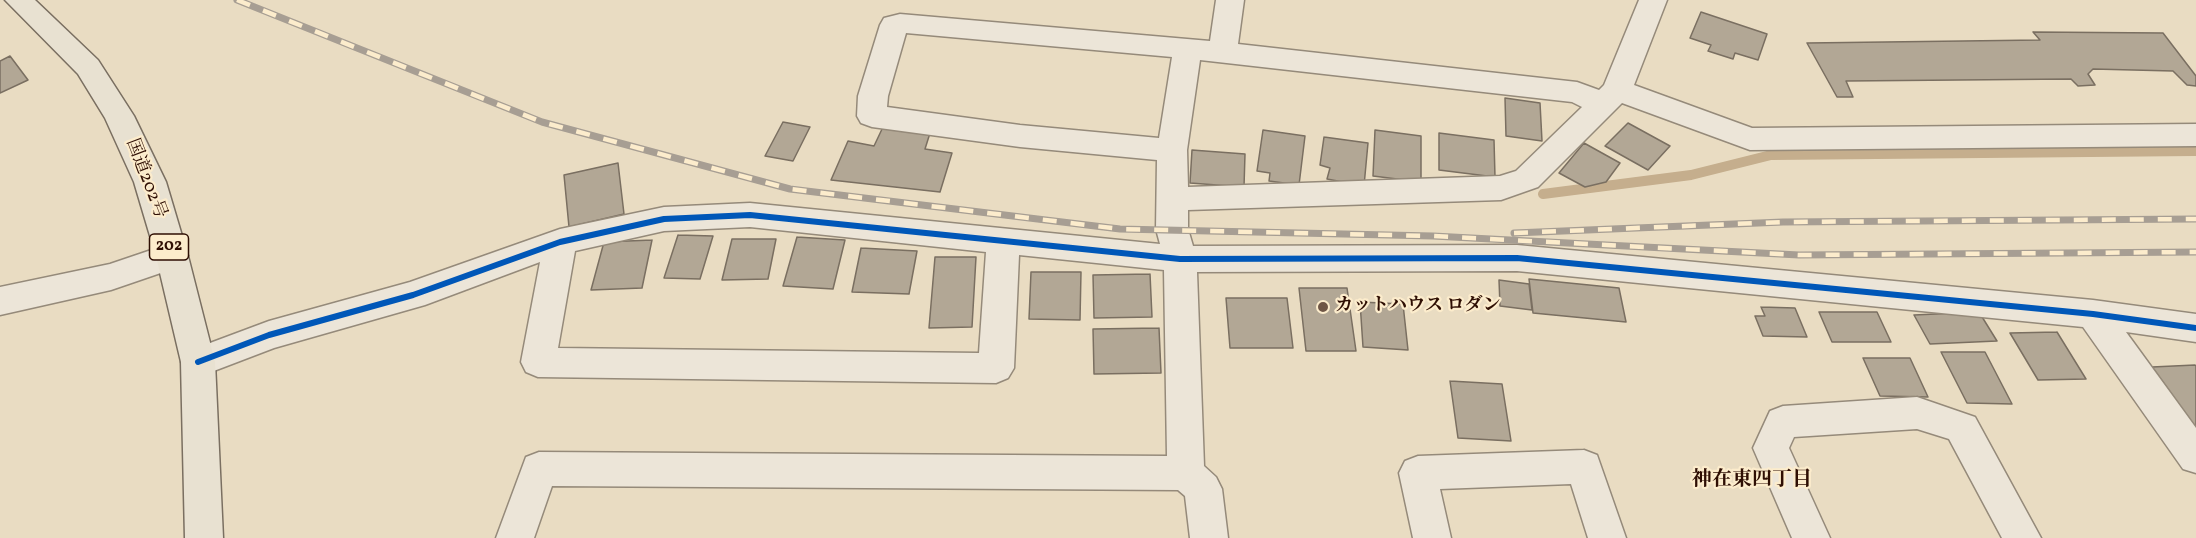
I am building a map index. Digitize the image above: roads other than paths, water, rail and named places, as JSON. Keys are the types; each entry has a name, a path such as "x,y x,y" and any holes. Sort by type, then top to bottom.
{"highway":[{"name":"国道202号","path":"19,0 88,67 120,116 150,182 172,256 198,362 204,538"}],"street":[{"path":"1223,52 1230,0"},
{"path":"1172,199 1501,188 1527,179 1610,97 1653,0"},
{"path":"1172,150 1020,136 872,116 873,96 894,25 947,13 1188,48 1577,92 1610,97 1750,139 2196,135"},
{"path":"1186,473 1180,259 1172,229 1172,150 1188,48"},
{"path":"198,362 269,335 412,295 560,242 664,219 750,215 1180,259 1516,258 2093,314 2196,328"},
{"path":"560,242 538,362 996,368 1003,240"},
{"path":"0,301 111,277 172,256"},
{"path":"2093,314 2196,457"},
{"path":"1811,538 1771,448 1783,423 1917,413 1962,428 2022,538"},
{"path":"1432,538 1418,473 1584,467 1607,538"},
{"path":"515,538 538,469 1186,473 1203,489 1209,538"}],"waterway":[{"path":"1543,194 1691,175 1771,155 2196,151"}],"railway":[{"path":"237,0 542,122 790,189 1120,229 1433,236 1799,255 2196,252"},
{"path":"1514,233 1783,222 2196,219"}],"place":[{"name":"カットハウス ロダン","path":"1323,307"}],"district":[{"name":"神在東四丁目","path":"1752,481"}]}
